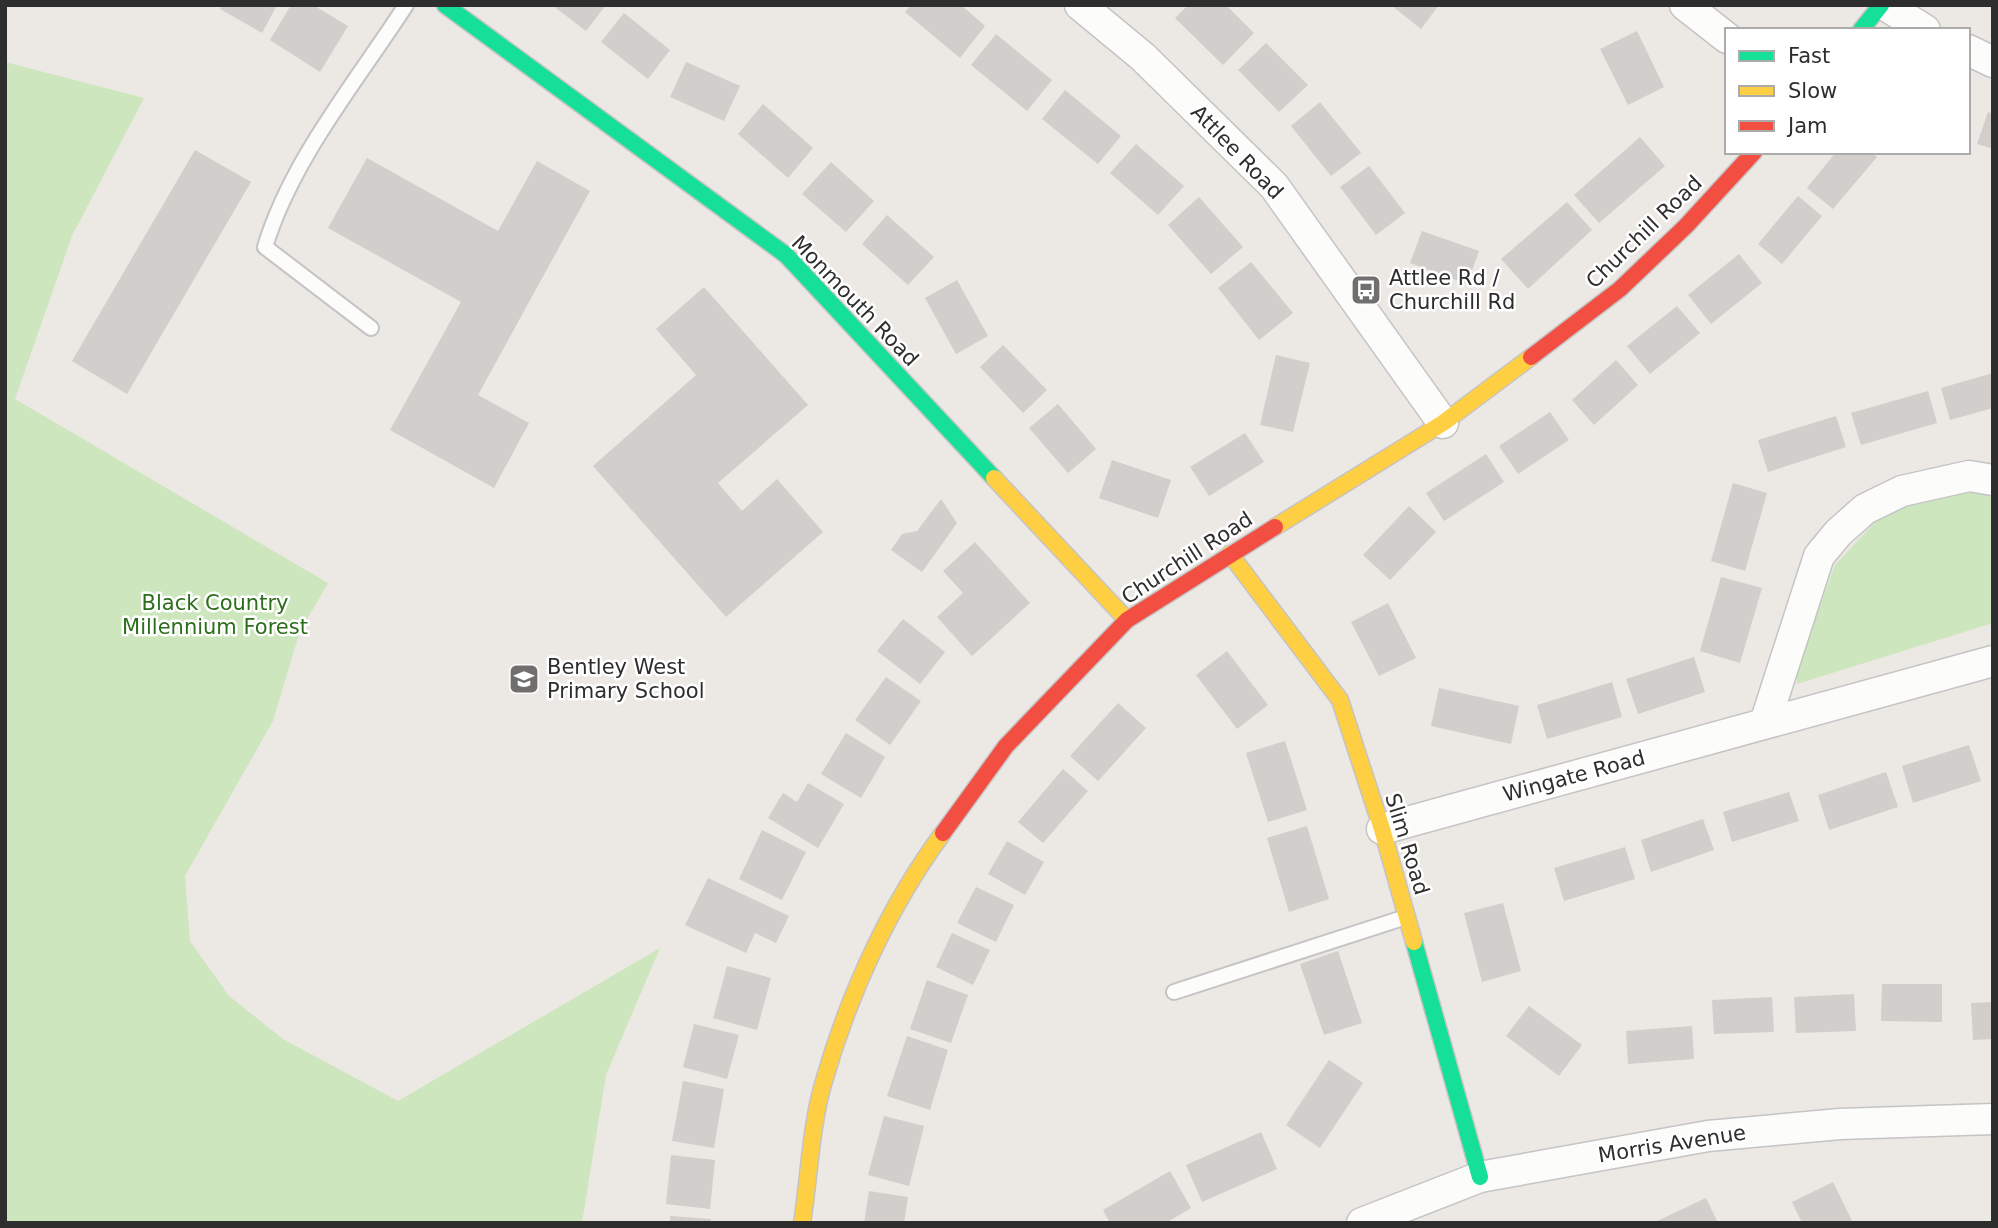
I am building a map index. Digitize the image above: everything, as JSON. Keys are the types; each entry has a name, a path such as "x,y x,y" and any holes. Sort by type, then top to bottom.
{"street":[{"name":"Monmouth Road","path":"445,5 786,255 1127,620"},
{"name":"Attlee Road","path":"1080,5 1143,57 1274,186 1443,423"},
{"path":"1685,5 1725,36"},
{"path":"1863,28 1883,5 1923,28"},
{"path":"1970,52 1993,62"},
{"name":"Churchill Road","path":"802,1223 822,1083 859,984 912,875 1006,746 1127,620 1443,423 1620,289 1686,226 1752,154"},
{"path":"1765,723 1819,556 1838,533 1865,509 1902,491 1969,476 1993,480"},
{"name":"Slim Road","path":"1230,554 1340,700 1382,829 1480,1177"},
{"name":"Wingate Road","path":"1382,829 1993,661"},
{"name":"Morris Avenue","path":"1362,1223 1480,1177 1708,1136 1840,1124 1993,1119"}],"lane":[{"path":"371,328 265,247 277,207 295,174 406,5"},
{"path":"1174,992 1407,916"}],"green space":[{"name":"Black Country Millennium Forest","path":"5,62 144,98 72,236 15,399 328,583 300,631 273,721 185,876 190,941 229,996 283,1039 398,1101 660,948 606,1075 582,1223 5,1223"},
{"path":"1978,491 1993,496 1993,623 1797,684 1797,669 1835,565 1876,521 1920,500"}],"building":[{"path":"222,5 277,5 262,33 220,9"},
{"path":"291,5 313,5 348,26 320,72 270,40"},
{"path":"552,5 606,5 586,31"},
{"path":"911,5 961,5 985,26 960,58 905,12"},
{"path":"1188,5 1226,5 1254,33 1223,65 1175,18"},
{"path":"1391,5 1439,5 1421,29"},
{"path":"624,13 670,50 648,79 601,42"},
{"path":"1637,31 1664,87 1628,105 1600,49"},
{"path":"996,34 1052,80 1027,111 971,65"},
{"path":"1266,43 1308,85 1279,112 1238,70"},
{"path":"686,62 740,86 724,121 670,97"},
{"path":"1065,90 1121,136 1098,164 1042,119"},
{"path":"1320,102 1361,153 1331,176 1291,126"},
{"path":"763,104 813,148 788,178 738,134"},
{"path":"1988,112 1993,114 1993,149 1977,144"},
{"path":"1640,137 1665,166 1599,223 1574,195"},
{"path":"1136,144 1184,186 1158,215 1110,173"},
{"path":"195,150 251,182 127,394 72,361"},
{"path":"1834,154 1873,154 1877,157 1833,209 1807,188"},
{"path":"367,158 498,231 537,161 590,191 478,395 529,423 494,488 390,430 461,302 328,228"},
{"path":"831,162 874,201 846,232 802,194"},
{"path":"1369,166 1405,213 1376,235 1340,187"},
{"path":"1798,196 1822,216 1782,264 1758,244"},
{"path":"1199,197 1243,247 1211,274 1168,225"},
{"path":"1567,202 1592,230 1528,289 1501,259"},
{"path":"887,215 934,257 908,285 862,244"},
{"path":"1422,231 1479,251 1467,284 1410,263"},
{"path":"1739,254 1762,283 1711,324 1688,295"},
{"path":"1251,262 1293,313 1259,340 1218,288"},
{"path":"957,280 988,336 956,354 925,298"},
{"path":"704,287 808,405 718,483 742,511 777,479 823,532 726,617 593,466 696,375 656,329"},
{"path":"1677,306 1700,333 1650,374 1627,346"},
{"path":"1003,345 1047,390 1023,413 980,367"},
{"path":"1276,355 1310,363 1293,432 1260,425"},
{"path":"1616,360 1638,385 1594,425 1572,400"},
{"path":"1993,373 1993,408 1950,420 1941,388"},
{"path":"1928,391 1937,423 1861,445 1851,413"},
{"path":"1058,404 1096,449 1068,473 1029,428"},
{"path":"1550,412 1569,440 1518,474 1499,446"},
{"path":"1836,416 1846,447 1768,472 1758,440"},
{"path":"1245,433 1264,462 1209,496 1190,467"},
{"path":"1486,454 1504,482 1444,521 1426,493"},
{"path":"1112,460 1171,480 1158,518 1099,498"},
{"path":"1733,483 1767,493 1745,571 1711,561"},
{"path":"941,499 957,523 922,572 891,550 902,534 917,531"},
{"path":"1409,506 1436,532 1390,580 1363,555"},
{"path":"975,542 1030,603 972,656 937,617 963,593 943,571"},
{"path":"1721,577 1762,588 1740,663 1700,651"},
{"path":"1388,603 1416,658 1379,676 1351,622"},
{"path":"903,619 945,652 920,684 877,651"},
{"path":"1227,651 1268,705 1237,729 1196,675"},
{"path":"1694,657 1705,692 1638,714 1626,679"},
{"path":"886,677 921,701 890,745 855,720"},
{"path":"1612,682 1622,717 1547,739 1537,705"},
{"path":"1439,688 1519,706 1511,744 1431,726"},
{"path":"1118,703 1146,728 1098,781 1070,756"},
{"path":"846,733 885,757 861,798 821,774"},
{"path":"1285,741 1307,810 1268,822 1246,753"},
{"path":"1969,745 1981,781 1913,803 1902,766"},
{"path":"1063,769 1088,791 1043,843 1018,822"},
{"path":"1886,772 1898,807 1829,830 1818,795"},
{"path":"808,783 844,804 818,848 768,818 783,793 797,802"},
{"path":"1789,792 1799,821 1732,842 1723,812"},
{"path":"1703,819 1714,850 1651,872 1641,840"},
{"path":"1307,826 1329,899 1289,912 1267,838"},
{"path":"762,830 806,852 782,900 739,879"},
{"path":"1007,841 1044,862 1025,895 988,874"},
{"path":"1625,847 1635,879 1564,901 1554,868"},
{"path":"708,878 789,916 776,943 755,933 746,953 685,925"},
{"path":"976,887 1014,905 996,942 957,923"},
{"path":"1503,903 1521,971 1482,982 1464,913"},
{"path":"952,933 990,950 973,985 936,967"},
{"path":"1338,951 1362,1023 1324,1035 1300,964"},
{"path":"727,966 771,978 757,1030 713,1018"},
{"path":"927,980 968,995 951,1043 910,1029"},
{"path":"1882,984 1942,984 1942,1022 1881,1021"},
{"path":"1854,994 1856,1031 1796,1033 1794,997"},
{"path":"1772,997 1774,1032 1714,1034 1712,1000"},
{"path":"1993,1002 1993,1039 1973,1040 1971,1003"},
{"path":"1529,1006 1582,1045 1559,1076 1506,1036"},
{"path":"694,1024 739,1035 727,1079 683,1067"},
{"path":"1692,1026 1694,1059 1628,1064 1626,1031"},
{"path":"907,1036 948,1050 930,1110 887,1096"},
{"path":"1329,1060 1363,1083 1320,1148 1286,1125"},
{"path":"683,1081 724,1089 714,1148 672,1141"},
{"path":"884,1116 924,1126 909,1186 868,1175"},
{"path":"1261,1132 1277,1169 1202,1202 1186,1165"},
{"path":"671,1155 715,1160 710,1209 666,1204"},
{"path":"1170,1171 1191,1208 1166,1223 1110,1223 1103,1210"},
{"path":"1833,1182 1853,1223 1802,1223 1792,1202"},
{"path":"869,1191 908,1197 904,1223 864,1223"},
{"path":"1706,1198 1718,1223 1653,1223"},
{"path":"670,1216 711,1219 710,1223 670,1223"}],"traffic: fast":[{"path":"445,5 786,255 994,478"},
{"path":"1863,28 1881,5"},
{"path":"1414,942 1480,1177"}],"traffic: slow":[{"path":"1275,527 1443,423 1531,357"},
{"path":"994,478 1127,620"},
{"path":"1230,554 1340,700 1382,829 1414,942"},
{"path":"802,1223 813,1133 834,1048 858,984 888,921 923,861 943,833"}],"traffic: jam":[{"path":"1531,357 1620,289 1686,226 1752,154"},
{"path":"943,833 1006,746 1127,620 1275,527"}],"place":[{"name":"Attlee Rd / Churchill Rd","path":"1366,290"},
{"name":"Bentley West Primary School","path":"524,679"}]}
